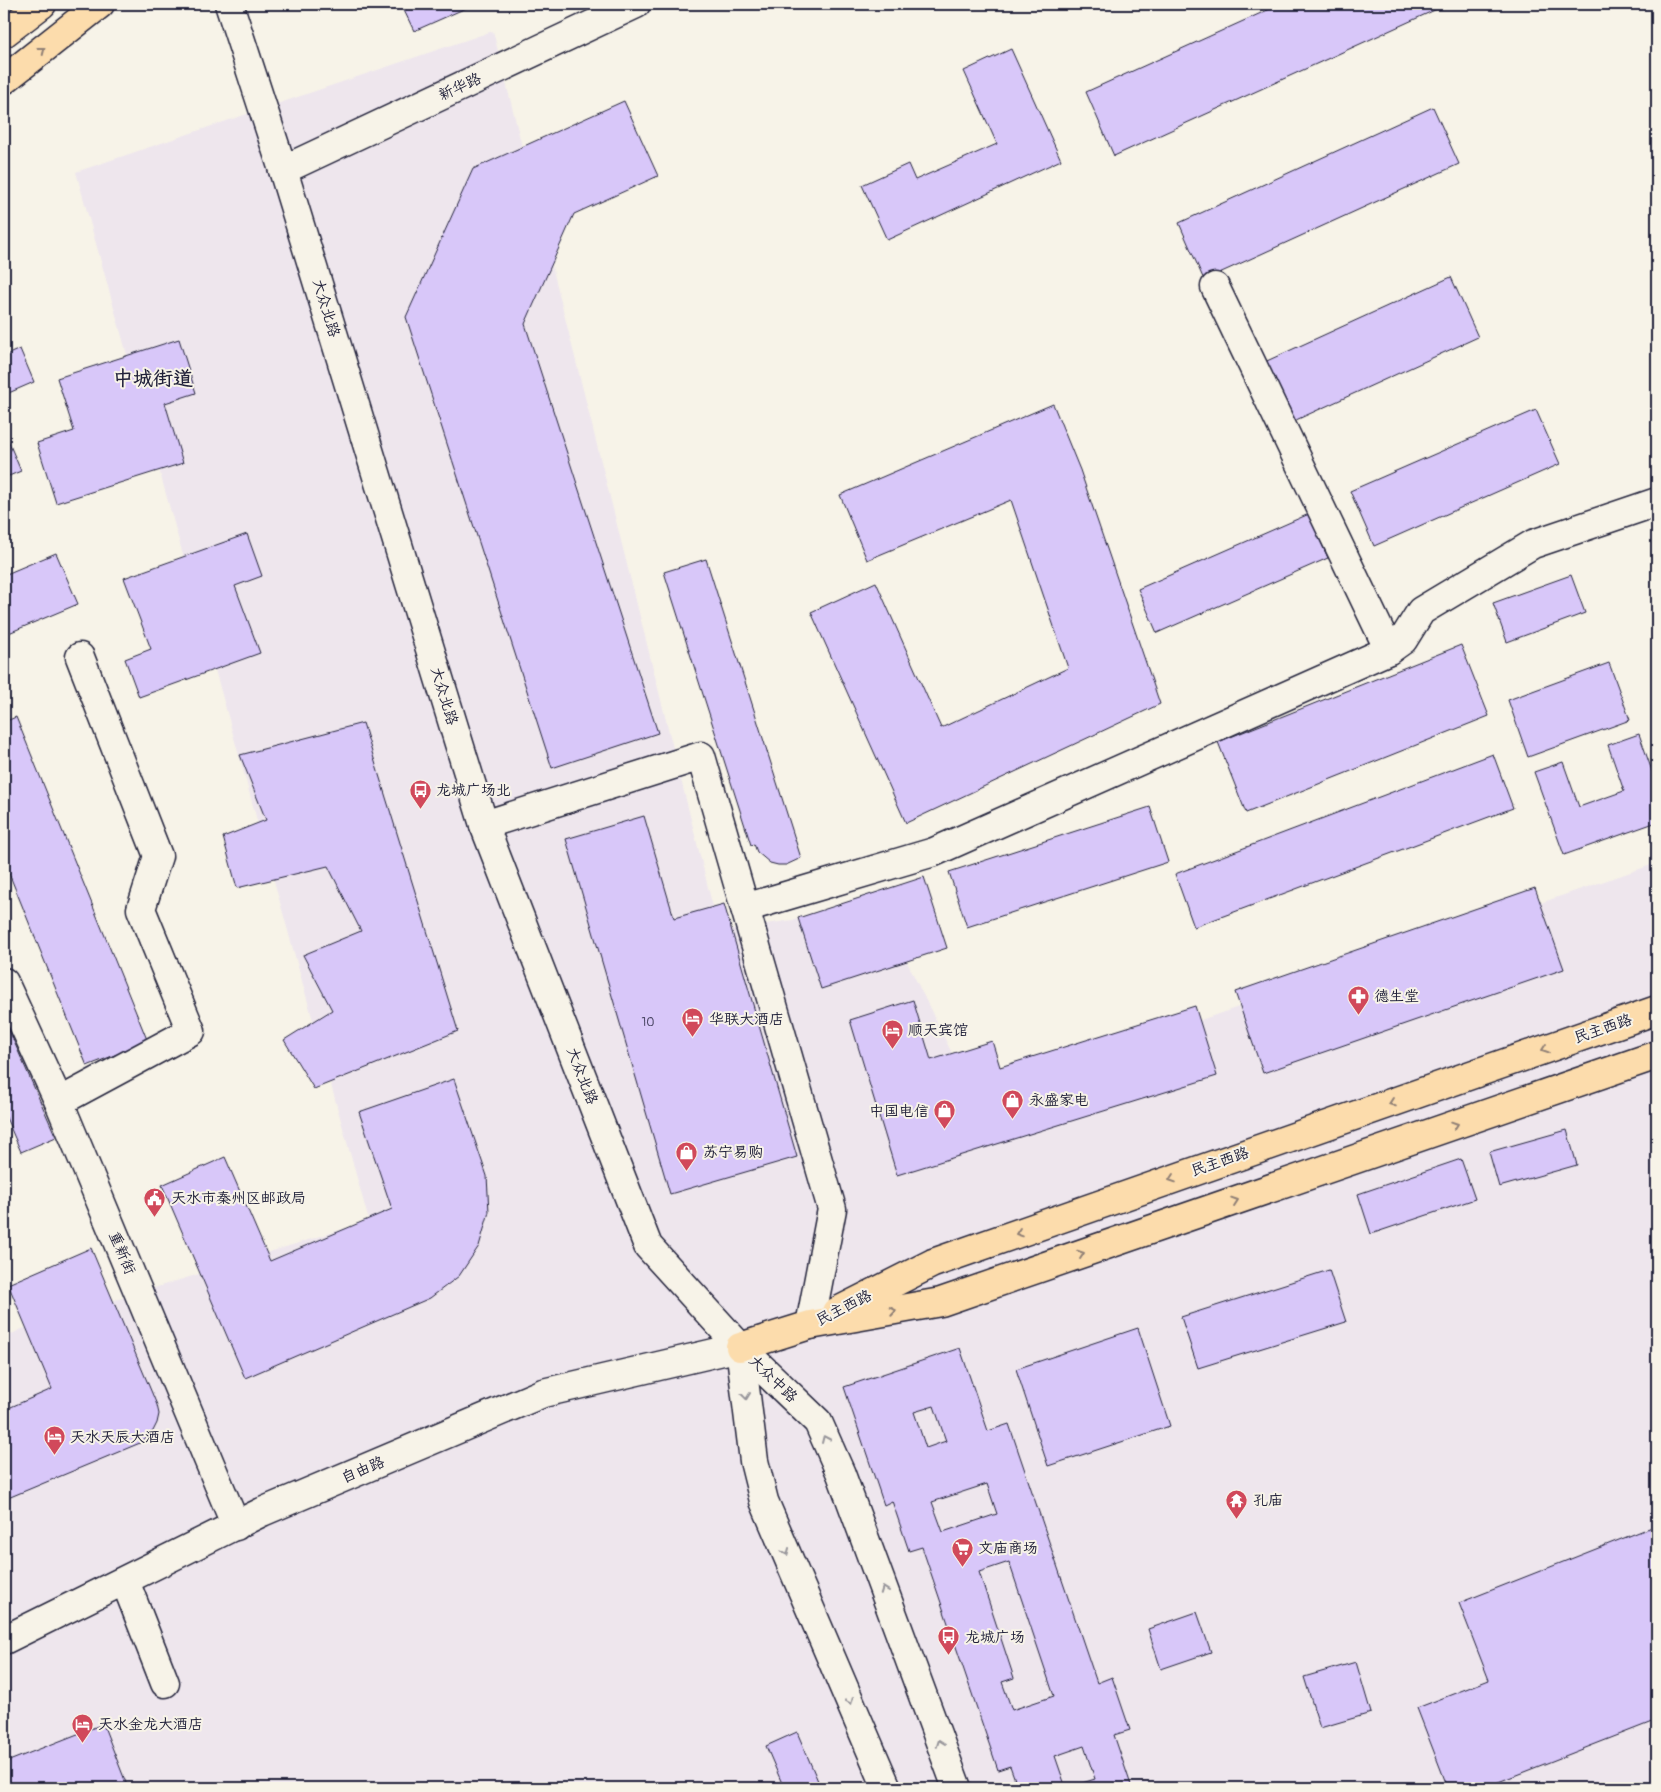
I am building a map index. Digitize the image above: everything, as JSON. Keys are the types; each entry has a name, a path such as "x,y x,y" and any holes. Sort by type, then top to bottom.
{"main road":[{"path":"4,33 42,4"},
{"path":"4,80 100,4"},
{"name":"民主西路","path":"810,1325 933,1263 1657,1010"},
{"name":"民主西路","path":"810,1325 941,1302 1657,1055"},
{"path":"740,1347 810,1325"}],"street":[{"name":"大众北路","path":"229,4 283,170 484,825 648,1246 740,1347"},
{"name":"新华路","path":"283,170 636,4"},
{"path":"1215,287 1389,650"},
{"path":"745,908 934,852 1389,650 1403,640 1421,611 1534,544 1657,502"},
{"path":"59,1102 190,1031 141,909 158,856 80,657"},
{"path":"484,825 701,756 832,1208 810,1325"},
{"name":"重新街","path":"4,982 59,1102 236,1526"},
{"name":"自由路","path":"4,1640 262,1512 543,1393 740,1347"},
{"name":"大众中路","path":"740,1347 754,1461 764,1501 887,1788"},
{"name":"大众中路","path":"740,1347 818,1422 841,1474 957,1788"},
{"path":"125,1581 165,1683"}],"shaded area":[{"path":"493,31 719,931 880,907 974,1098 1657,863 1657,1788 4,1788 4,1339 19,1330 369,1221 76,172"}],"building":[{"path":"401,4 475,4 414,31"},
{"path":"1281,4 1448,4 1114,156 1086,92"},
{"path":"1011,49 1061,160 887,240 862,185 908,164 915,180 997,144 964,71"},
{"path":"624,101 658,176 574,214 525,324 658,733 552,768 406,317 473,169"},
{"path":"1433,107 1459,164 1204,280 1179,223"},
{"path":"1451,277 1478,337 1285,425 1258,365"},
{"path":"179,339 196,393 165,403 183,463 56,503 37,443 74,431 57,378"},
{"path":"20,349 34,382 4,395 4,356"},
{"path":"1053,404 1080,470 1160,704 906,823 811,612 876,582 941,728 1068,668 1011,500 867,560 840,495"},
{"path":"1536,410 1560,464 1374,546 1350,491"},
{"path":"4,431 21,471 4,478"},
{"path":"1309,514 1328,558 1157,633 1138,589"},
{"path":"247,534 262,576 235,586 260,653 139,697 125,659 151,649 124,578"},
{"path":"56,553 78,604 4,635 4,575"},
{"path":"706,559 801,858 786,865 770,863 757,852 754,844 751,845 664,572"},
{"path":"1571,575 1585,613 1507,642 1493,603"},
{"path":"1461,645 1489,716 1246,813 1218,742"},
{"path":"1609,663 1630,720 1528,757 1508,700"},
{"path":"16,717 148,1042 87,1066 4,861 4,722"},
{"path":"363,723 458,1031 314,1089 284,1040 332,1010 303,955 361,931 328,866 237,888 223,837 266,820 240,755"},
{"path":"1639,734 1657,785 1657,822 1564,855 1534,772 1563,762 1579,807 1624,791 1608,745"},
{"path":"1493,754 1513,808 1194,927 1175,874"},
{"path":"1150,807 1168,862 967,927 949,872"},
{"name":"华联大酒店","path":"644,816 674,918 724,904 797,1157 670,1194 566,839"},
{"path":"924,877 947,948 821,989 798,918"},
{"path":"1535,888 1564,969 1263,1073 1235,992"},
{"path":"913,1000 931,1060 992,1041 1000,1067 1195,1006 1217,1076 897,1175 850,1020"},
{"path":"4,1019 56,1137 21,1152 4,1113"},
{"path":"454,1079 487,1176 489,1212 479,1246 459,1276 430,1298 245,1378 162,1185 225,1157 270,1261 392,1209 359,1112"},
{"path":"1567,1130 1577,1165 1499,1187 1489,1152"},
{"path":"1461,1159 1475,1199 1371,1234 1358,1194"},
{"path":"91,1248 157,1405 159,1414 157,1423 153,1431 140,1443 8,1498 4,1488 4,1410 52,1389 8,1284"},
{"path":"1329,1270 1346,1322 1198,1368 1181,1317"},
{"path":"1138,1328 1170,1426 1048,1466 1016,1369"},
{"name":"文庙商场","path":"960,1348 988,1431 1009,1424 1097,1683 1112,1677 1130,1730 1114,1735 1132,1788 1066,1788 1018,1788 1010,1766 998,1770 922,1547 909,1551 892,1501 884,1505 844,1387","holes":["934,1406 946,1441 926,1448 914,1412","987,1484 997,1514 943,1532 932,1502","1009,1562 1054,1696 1012,1710 1002,1682 1014,1678 979,1572","1084,1746 1095,1779 1066,1788 1055,1756"]},
{"path":"1657,1525 1657,1720 1483,1788 1448,1788 1417,1708 1489,1680 1459,1603"},
{"path":"1197,1612 1211,1652 1161,1669 1148,1629"},
{"path":"1356,1662 1371,1713 1320,1728 1304,1677"},
{"name":"天水金龙大酒店","path":"103,1724 128,1788 4,1788 4,1763"},
{"path":"797,1732 821,1788 784,1788 766,1746"}],"place":[{"name":"龙城广场北","path":"420,809"},
{"name":"德生堂","path":"1358,1015"},
{"name":"华联大酒店","path":"693,1038"},
{"name":"顺天宾馆","path":"892,1049"},
{"name":"永盛家电","path":"1013,1119"},
{"name":"中国电信","path":"945,1130"},
{"name":"苏宁易购","path":"687,1171"},
{"name":"天水市秦州区邮政局","path":"155,1217"},
{"name":"天水天辰大酒店","path":"54,1456"},
{"name":"孔庙","path":"1237,1519"},
{"name":"文庙商场","path":"962,1567"},
{"name":"龙城广场","path":"949,1656"},
{"name":"天水金龙大酒店","path":"82,1743"}],"district":[{"name":"中城街道","path":"153,378"}]}
